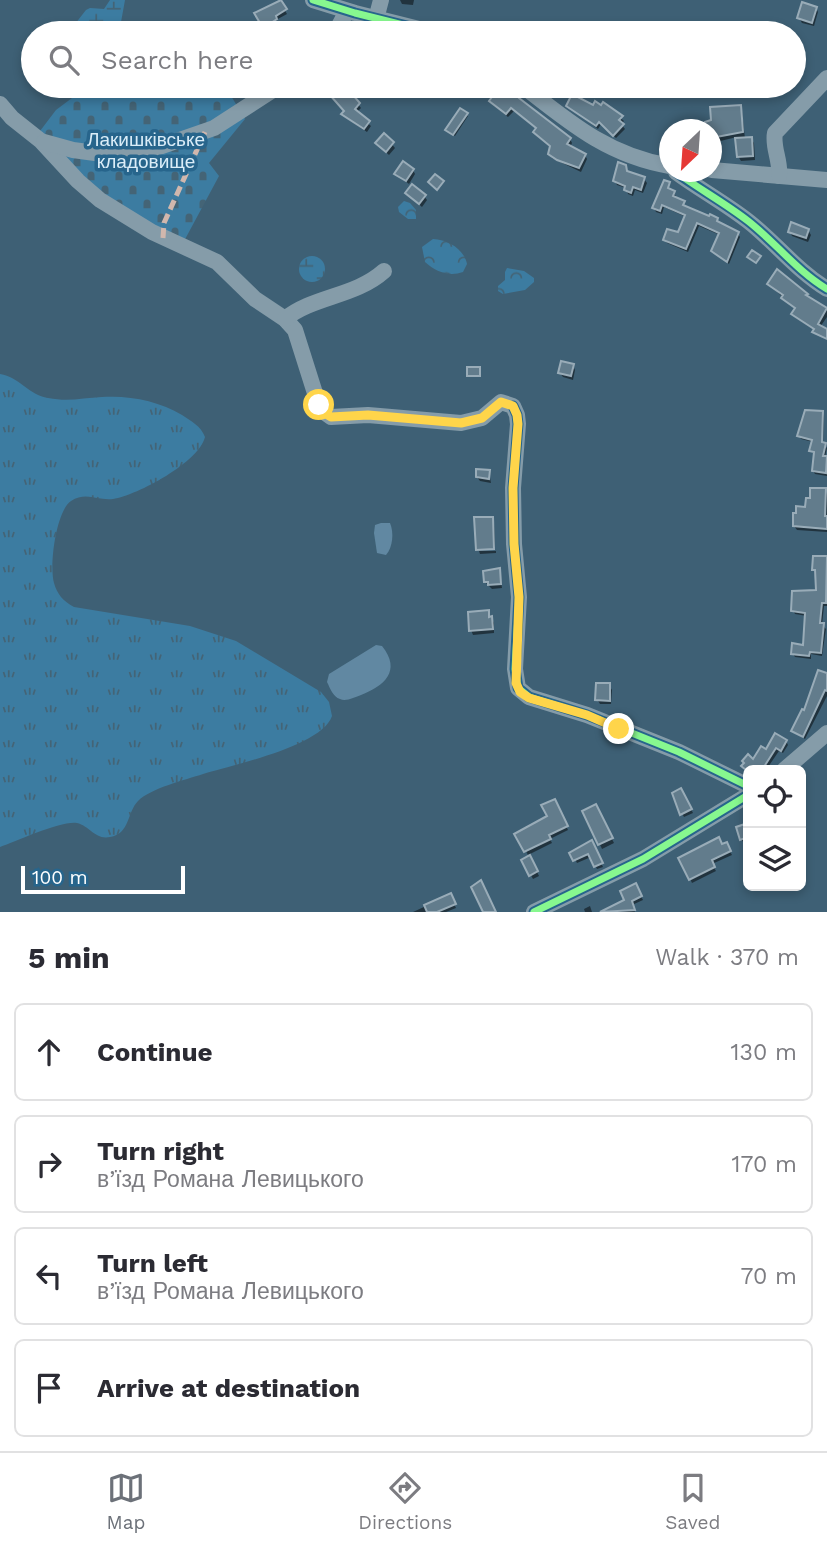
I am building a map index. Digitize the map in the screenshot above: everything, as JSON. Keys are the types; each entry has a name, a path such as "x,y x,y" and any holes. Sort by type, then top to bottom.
{"street":[{"path":"313,0 384,21"},
{"path":"376,19 380,0"},
{"path":"342,21 347,11"},
{"path":"779,176 780,163 773,139 775,133 827,78"},
{"path":"41,141 73,150 117,156 142,153 214,128 260,98"},
{"path":"539,98 608,147 631,157 659,164"},
{"path":"2,112 41,141 78,181 100,200 152,232 217,262 262,305 285,319 295,330 320,409 328,416 381,416 461,423 482,418 501,402 513,406 518,424 513,488 519,597 515,669 518,688 529,698 598,720 707,764 743,783"},
{"path":"722,171 827,180"},
{"path":"691,182 747,220 811,278 827,289"},
{"path":"285,319 311,306 354,291 373,281 384,271"},
{"path":"790,765 827,733"},
{"path":"534,912 643,859 743,798"}],"green space":[{"path":"110,0 125,0 121,21 77,21 90,8 104,9"},
{"name":"Лакишківське кладовище","path":"72,98 232,98 245,119 209,163 219,176 183,243 127,214 37,135 56,110"},
{"path":"404,201 416,210 416,219 408,219 399,212 398,207"},
{"path":"433,239 450,243 463,254 467,264 463,272 443,273 425,262 422,247"},
{"path":"312,256 321,260 325,269 321,278 312,282 303,278 299,269 303,260"},
{"path":"507,268 524,271 534,278 534,282 525,290 503,294 498,291 498,286 505,280"},
{"path":"0,374 48,398 69,400 123,397 144,400 173,410 198,427 205,437 200,447 192,457 166,476 137,491 113,499 87,496 71,501 61,516 53,552 55,587 61,597 74,607 190,626 236,641 321,692 329,702 332,716 325,727 295,745 275,753 151,792 138,801 125,827 116,835 96,835 82,825 70,823 0,847"}],"shaded area":[{"path":"390,523 392,531 391,544 386,555 377,553 375,525"},
{"path":"376,645 382,646 388,655 388,677 377,687 348,700 335,696 327,682 329,674"}],"building":[{"path":"281,0 287,9 276,16 274,21 259,21 254,13"},
{"path":"802,2 817,7 812,23 797,18"},
{"path":"333,98 356,98 360,103 355,109 370,121 364,129 341,114 344,111"},
{"path":"491,98 519,98 571,138 567,144 586,154 579,168 548,154 550,146 533,132 536,128 511,108 506,114 489,101"},
{"path":"570,98 580,98 593,105 595,101 601,105 603,102 623,116 619,120 624,124 613,136 599,122 596,126 566,106"},
{"path":"741,105 743,132 722,136 722,119 711,119 710,107"},
{"path":"460,108 468,113 453,135 445,130"},
{"path":"384,133 394,142 386,152 375,143"},
{"path":"752,137 753,156 737,157 735,138"},
{"path":"403,161 414,169 406,181 394,174"},
{"path":"618,162 626,165 627,171 645,177 641,190 633,187 631,193 624,190 625,186 613,181"},
{"path":"435,174 444,181 437,190 428,182"},
{"path":"663,182 670,182 668,188 675,191 673,196 685,201 683,205 709,216 710,214 718,218 717,221 739,232 727,262 711,251 719,233 697,223 686,249 663,240 667,229 678,232 685,215 662,205 660,211 652,208"},
{"path":"412,184 426,195 419,204 405,193"},
{"path":"791,222 809,229 806,238 788,232"},
{"path":"752,250 761,256 756,263 747,257"},
{"path":"777,269 808,294 806,295 827,308 818,324 827,329 827,339 812,332 814,329 791,314 795,308 767,284"},
{"path":"561,361 574,364 571,376 558,373"},
{"path":"467,367 480,367 480,376 467,376"},
{"path":"805,410 823,411 822,442 826,443 823,456 827,456 826,473 812,471 814,452 809,451 812,440 797,436"},
{"path":"476,469 490,470 489,479 476,477"},
{"path":"810,488 826,488 827,529 793,526 796,506 805,507 806,498 810,498"},
{"path":"474,517 493,517 494,549 476,550"},
{"path":"813,556 827,556 826,603 822,603 820,623 824,623 821,653 810,652 809,656 791,654 792,643 803,645 805,613 791,611 792,591 816,590 815,570 812,570"},
{"path":"500,568 501,584 488,585 488,582 484,582 483,571"},
{"path":"489,610 493,629 469,631 468,612"},
{"path":"818,670 827,673 827,691 825,690 803,737 791,731 802,709 804,710"},
{"path":"596,683 610,683 610,701 595,700"},
{"path":"775,733 787,740 781,751 776,748 765,765 741,766 748,754 753,759 761,746 766,749"},
{"path":"681,788 692,809 680,815 672,793"},
{"path":"555,799 568,826 549,835 551,839 524,852 514,834 547,816 541,805"},
{"path":"596,804 613,838 598,845 582,811"},
{"path":"743,825 743,839 740,840 736,827"},
{"path":"719,837 722,844 727,842 731,851 712,860 715,867 689,880 678,858"},
{"path":"592,840 603,863 594,867 588,854 573,861 569,853"},
{"path":"530,855 538,871 529,876 521,860"},
{"path":"481,880 496,912 483,912 471,887"},
{"path":"636,883 642,896 632,901 635,910 600,912 624,900 620,891"},
{"path":"451,893 456,904 437,912 427,912 424,905"}],"marked path":[{"path":"163,238 164,223 205,132"}],"cycle path":[{"path":"313,0 387,21"},
{"path":"691,182 748,221 806,274 827,289"},
{"path":"513,406 518,424 513,488 519,597 515,669 518,688 529,697 587,715 679,752 743,784"},
{"path":"534,912 643,859 743,798"}],"route":[{"path":"319,405 320,409 331,417 368,415 451,423 482,418 501,402 513,406 518,424 513,488 514,544 519,585 516,683 520,692 529,698 587,715 619,729"}]}
